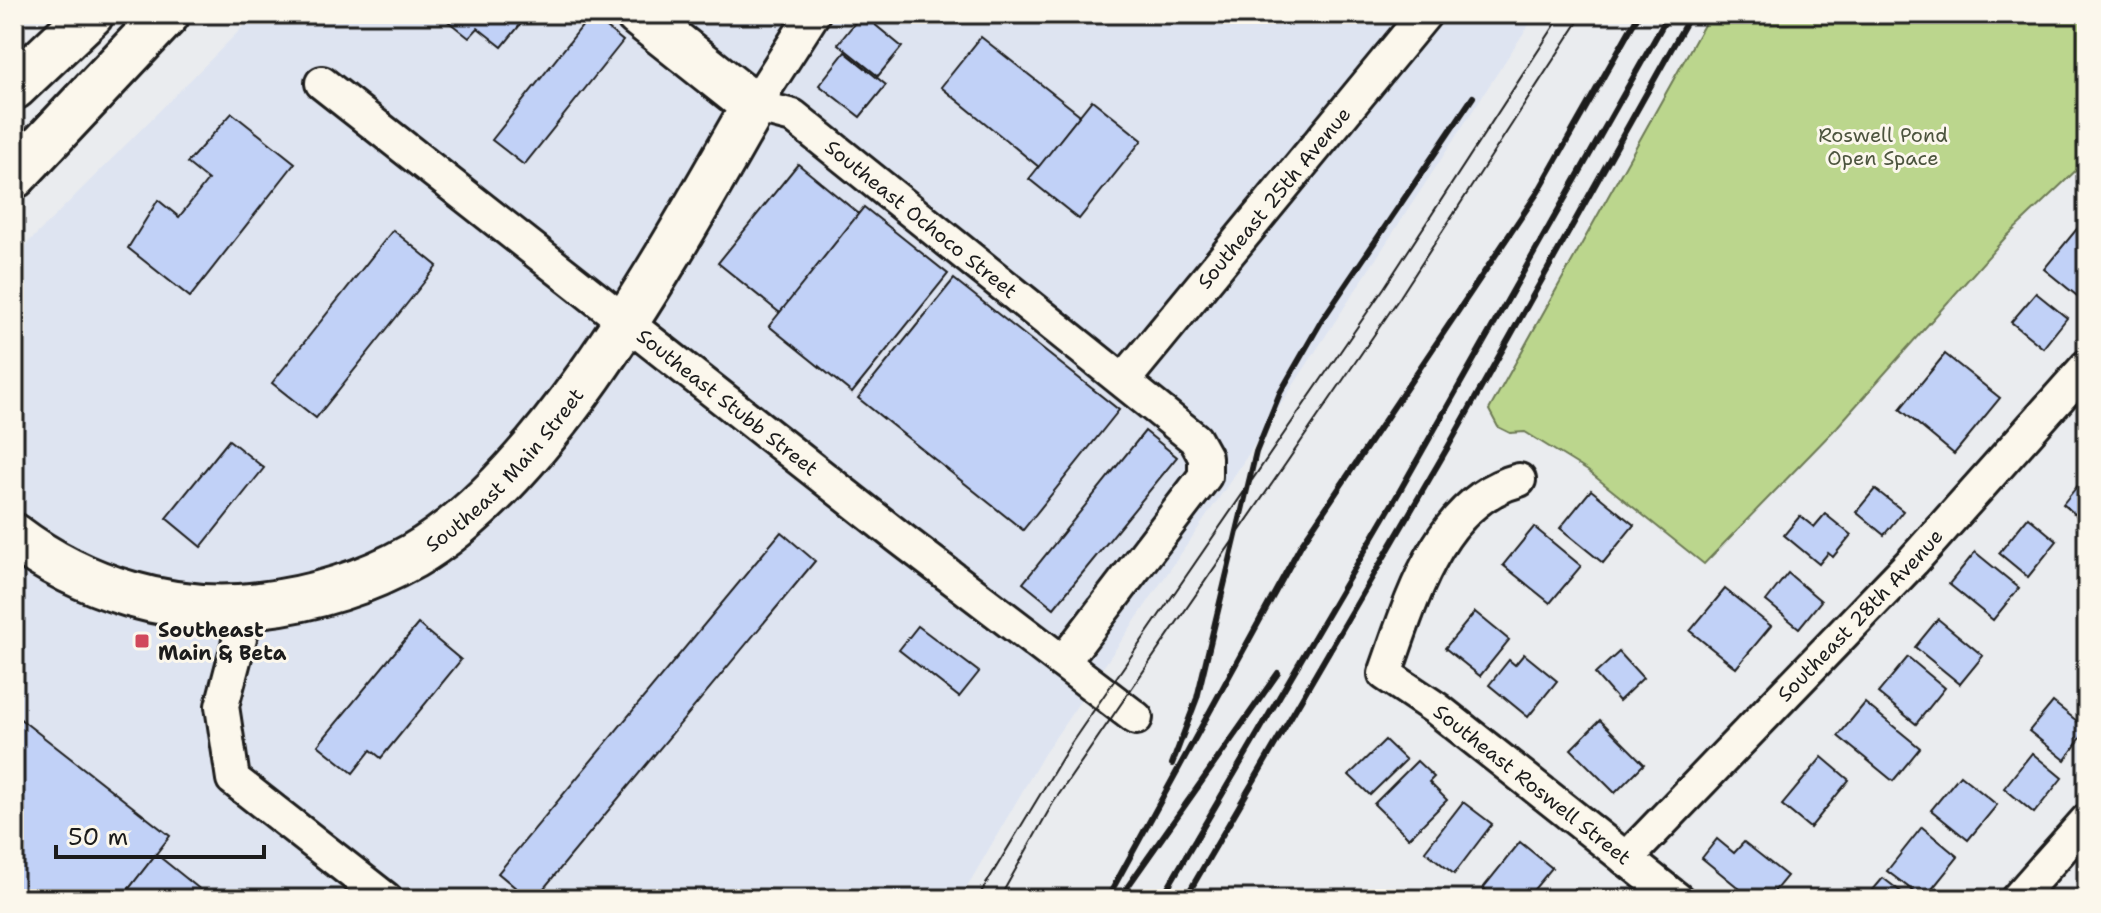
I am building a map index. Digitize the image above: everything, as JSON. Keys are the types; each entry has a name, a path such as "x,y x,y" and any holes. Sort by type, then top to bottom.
{"main road":[{"path":"14,87 91,14"},
{"path":"14,176 167,14"},
{"name":"Southeast Ochoco Street","path":"638,14 754,106"},
{"name":"Southeast Main Street","path":"14,536 60,565 119,590 186,606 248,607 302,599 390,568 441,537 488,498 539,439 626,319 754,106"}],"street":[{"name":"Southeast Main Street","path":"754,106 813,14"},
{"name":"Southeast 25th Avenue","path":"1124,380 1425,14"},
{"name":"Southeast Stubb Street","path":"322,83 1136,718"},
{"name":"Southeast Ochoco Street","path":"754,106 793,116 1195,439 1205,457 1205,476 1063,662"},
{"name":"Southeast 28th Avenue","path":"1626,859 1913,561 2087,366"},
{"name":"Southeast Roswell Street","path":"1519,480 1500,485 1473,504 1440,543 1411,602 1385,674 1437,709 1677,899"},
{"path":"248,607 222,706 233,779 386,899"},
{"path":"2017,899 2087,820"}],"shaded area":[{"path":"256,14 1536,14 1236,473 1044,754 960,899 14,899 14,257"}],"green space":[{"name":"Roswell Pond Open Space","path":"1710,14 2087,14 2087,160 2004,239 1837,427 1704,564 1588,471 1525,432 1510,433 1498,427 1489,410"}],"building":[{"path":"439,14 529,14 502,47 478,28 469,38"},
{"path":"862,14 902,47 878,76 838,44"},
{"path":"591,15 623,41 524,165 492,140"},
{"path":"981,37 1080,115 1039,167 941,87"},
{"path":"845,52 886,85 860,117 819,85"},
{"path":"1092,100 1142,140 1079,219 1029,179"},
{"path":"232,113 295,163 190,297 128,248 158,200 179,217 208,180 187,163"},
{"path":"798,164 859,214 780,313 718,263"},
{"path":"864,207 948,274 852,393 769,326"},
{"path":"2081,224 2087,229 2087,292 2081,299 2044,269"},
{"path":"393,230 437,266 316,418 272,383"},
{"path":"954,279 1119,410 1023,530 858,398"},
{"path":"2036,293 2067,318 2043,348 2011,322"},
{"path":"1945,354 2000,398 1954,454 1900,409"},
{"path":"1145,431 1177,457 1054,608 1023,583"},
{"path":"229,440 264,468 201,547 166,518"},
{"path":"2087,474 2087,524 2063,504"},
{"path":"1875,489 1903,511 1884,535 1856,512"},
{"path":"1591,490 1634,525 1603,563 1560,528"},
{"path":"1825,514 1851,535 1833,557 1828,553 1819,564 1784,535 1800,516 1814,527"},
{"path":"2028,517 2057,541 2028,577 1999,553"},
{"path":"1534,527 1581,566 1550,603 1503,565"},
{"path":"781,532 815,561 535,899 529,899 498,873"},
{"path":"1975,552 2019,588 1993,620 1949,584"},
{"path":"1788,573 1821,601 1799,628 1766,601"},
{"path":"1725,589 1771,626 1736,668 1690,631"},
{"path":"1475,612 1509,640 1480,676 1445,648"},
{"path":"1938,619 1983,656 1960,684 1915,647"},
{"path":"418,624 461,660 381,758 371,750 353,773 318,745"},
{"path":"918,626 979,672 959,697 899,650"},
{"path":"1619,652 1643,678 1619,701 1595,674"},
{"path":"1524,654 1557,681 1528,717 1489,685 1509,660 1515,665"},
{"path":"1908,657 1945,688 1916,724 1878,693"},
{"path":"2053,702 2087,729 2065,760 2029,731"},
{"path":"1865,703 1920,748 1893,781 1838,736"},
{"path":"14,714 170,836 121,899 14,899"},
{"path":"1600,720 1644,764 1615,793 1571,749"},
{"path":"1385,740 1406,760 1370,795 1349,775"},
{"path":"2032,753 2062,778 2034,813 2004,788"},
{"path":"1822,757 1849,780 1810,828 1782,805"},
{"path":"1417,761 1434,777 1429,782 1447,800 1409,838 1374,804"},
{"path":"1960,775 1997,805 1968,840 1931,810"},
{"path":"1463,802 1492,824 1454,874 1425,851"},
{"path":"1922,827 1958,857 1924,899 1887,871"},
{"path":"1717,839 1734,853 1744,842 1787,876 1768,899 1752,899 1702,858"},
{"path":"1520,842 1552,868 1526,899 1497,899 1483,888"},
{"path":"156,854 212,899 121,899"},
{"path":"1883,878 1905,895 1902,899 1882,899 1872,891"}],"tram line":[{"path":"977,899 1070,745 1384,288 1562,14"},
{"path":"999,899 1053,803 1400,297 1583,14"}],"railway":[{"path":"1107,899 1301,545 1538,192 1639,14"},
{"path":"1161,899 1398,494 1669,14"},
{"path":"1185,899 1448,447 1691,14"},
{"path":"1172,764 1197,698 1256,452 1280,393 1322,320 1473,97"},
{"path":"1119,899 1278,673"}],"place":[{"name":"Southeast Main & Beta","path":"142,641"}]}
